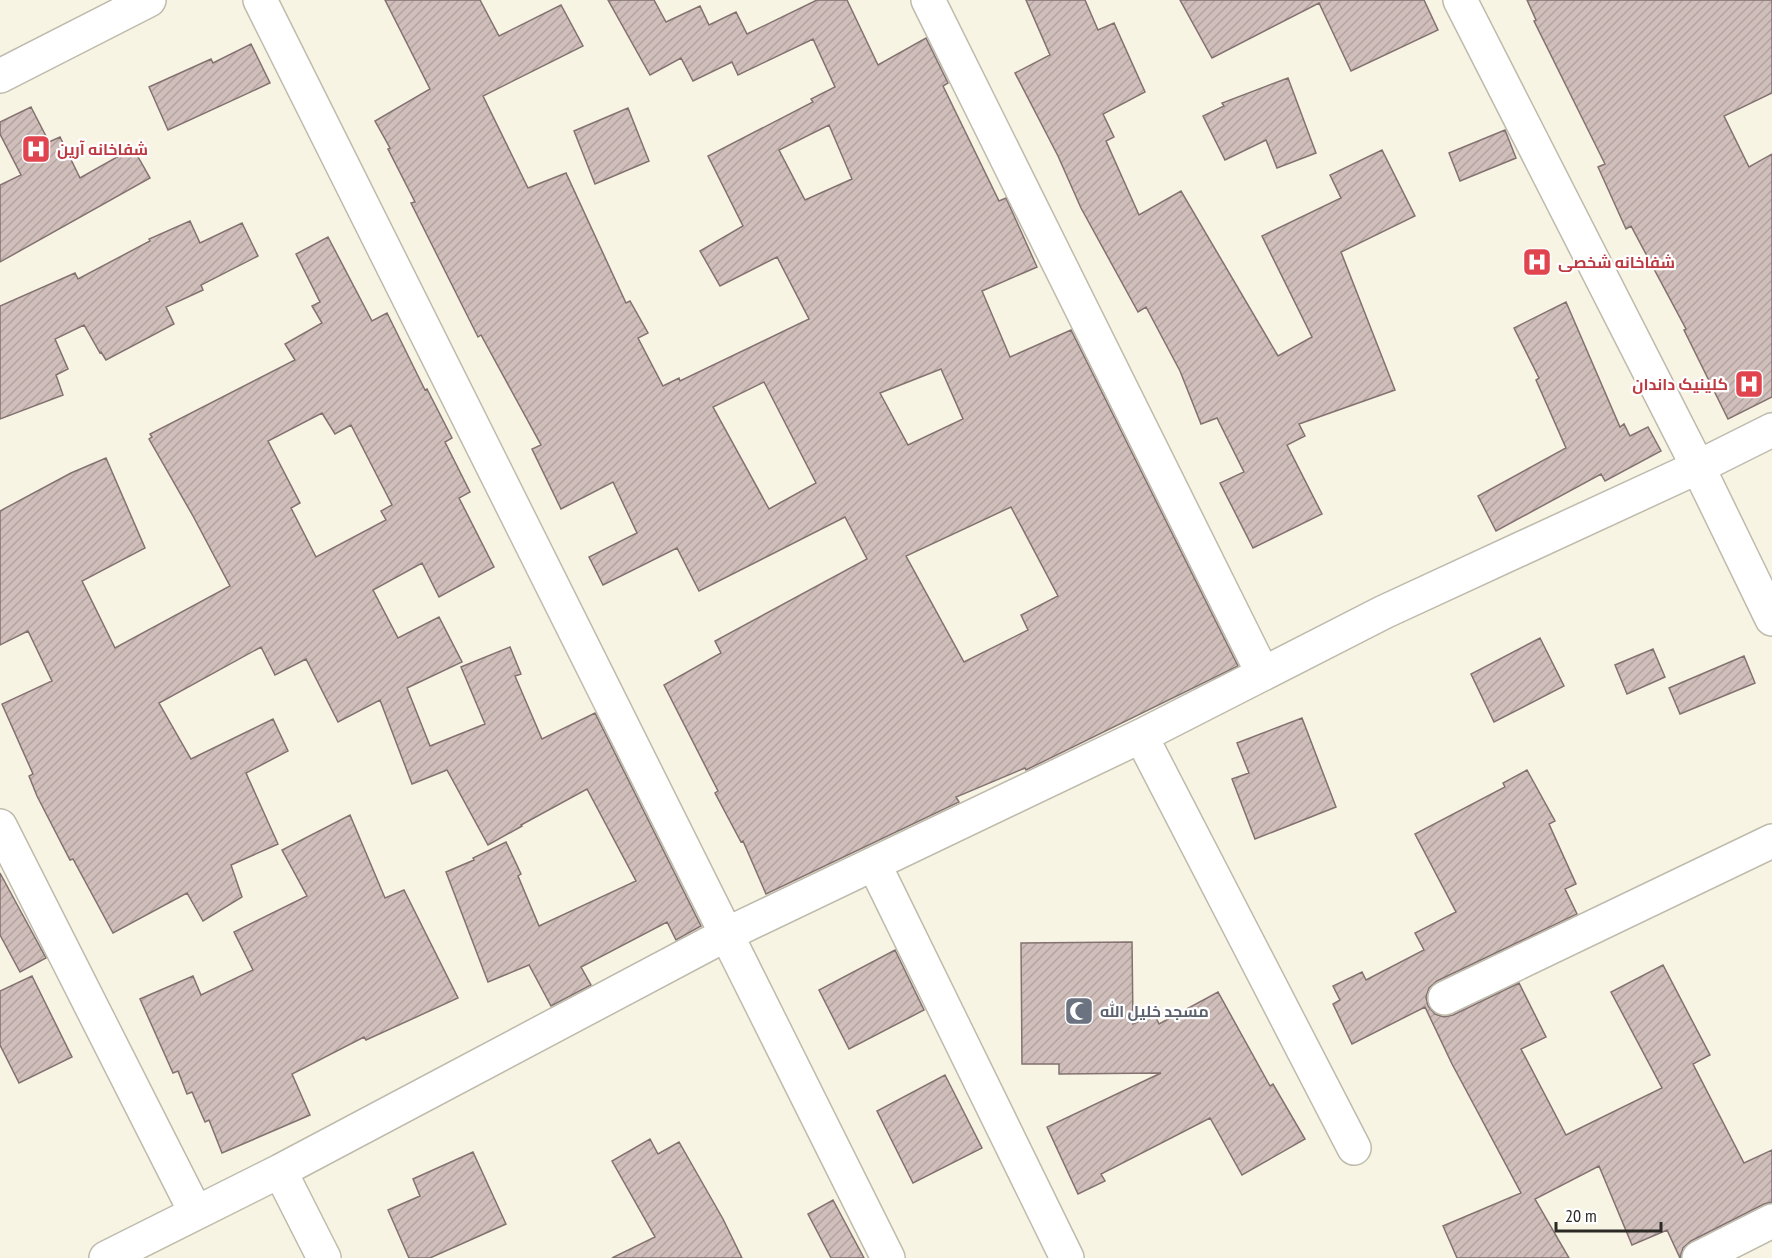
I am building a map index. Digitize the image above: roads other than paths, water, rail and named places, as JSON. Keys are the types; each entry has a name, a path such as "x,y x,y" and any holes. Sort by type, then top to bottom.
{"street":[{"path":"0,76 149,0"},
{"path":"260,0 888,1258"},
{"path":"928,0 1263,674"},
{"path":"1460,0 1698,467 1772,619"},
{"path":"106,1258 280,1171 727,934 1141,736 1384,612 1698,467 1772,430"},
{"path":"1141,736 1354,1148"},
{"path":"0,826 195,1213"},
{"path":"1445,998 1772,841"},
{"path":"874,864 1067,1258"},
{"path":"280,1171 324,1258"},
{"path":"1699,1258 1772,1221"}],"place":[{"name":"شفاخانه آرین","path":"36,149"},
{"name":"شفاخانه شخصی","path":"1537,262"},
{"name":"کلینیک داندان","path":"1749,384"},
{"name":"مسجد خلیل الله","path":"1079,1011"}]}
